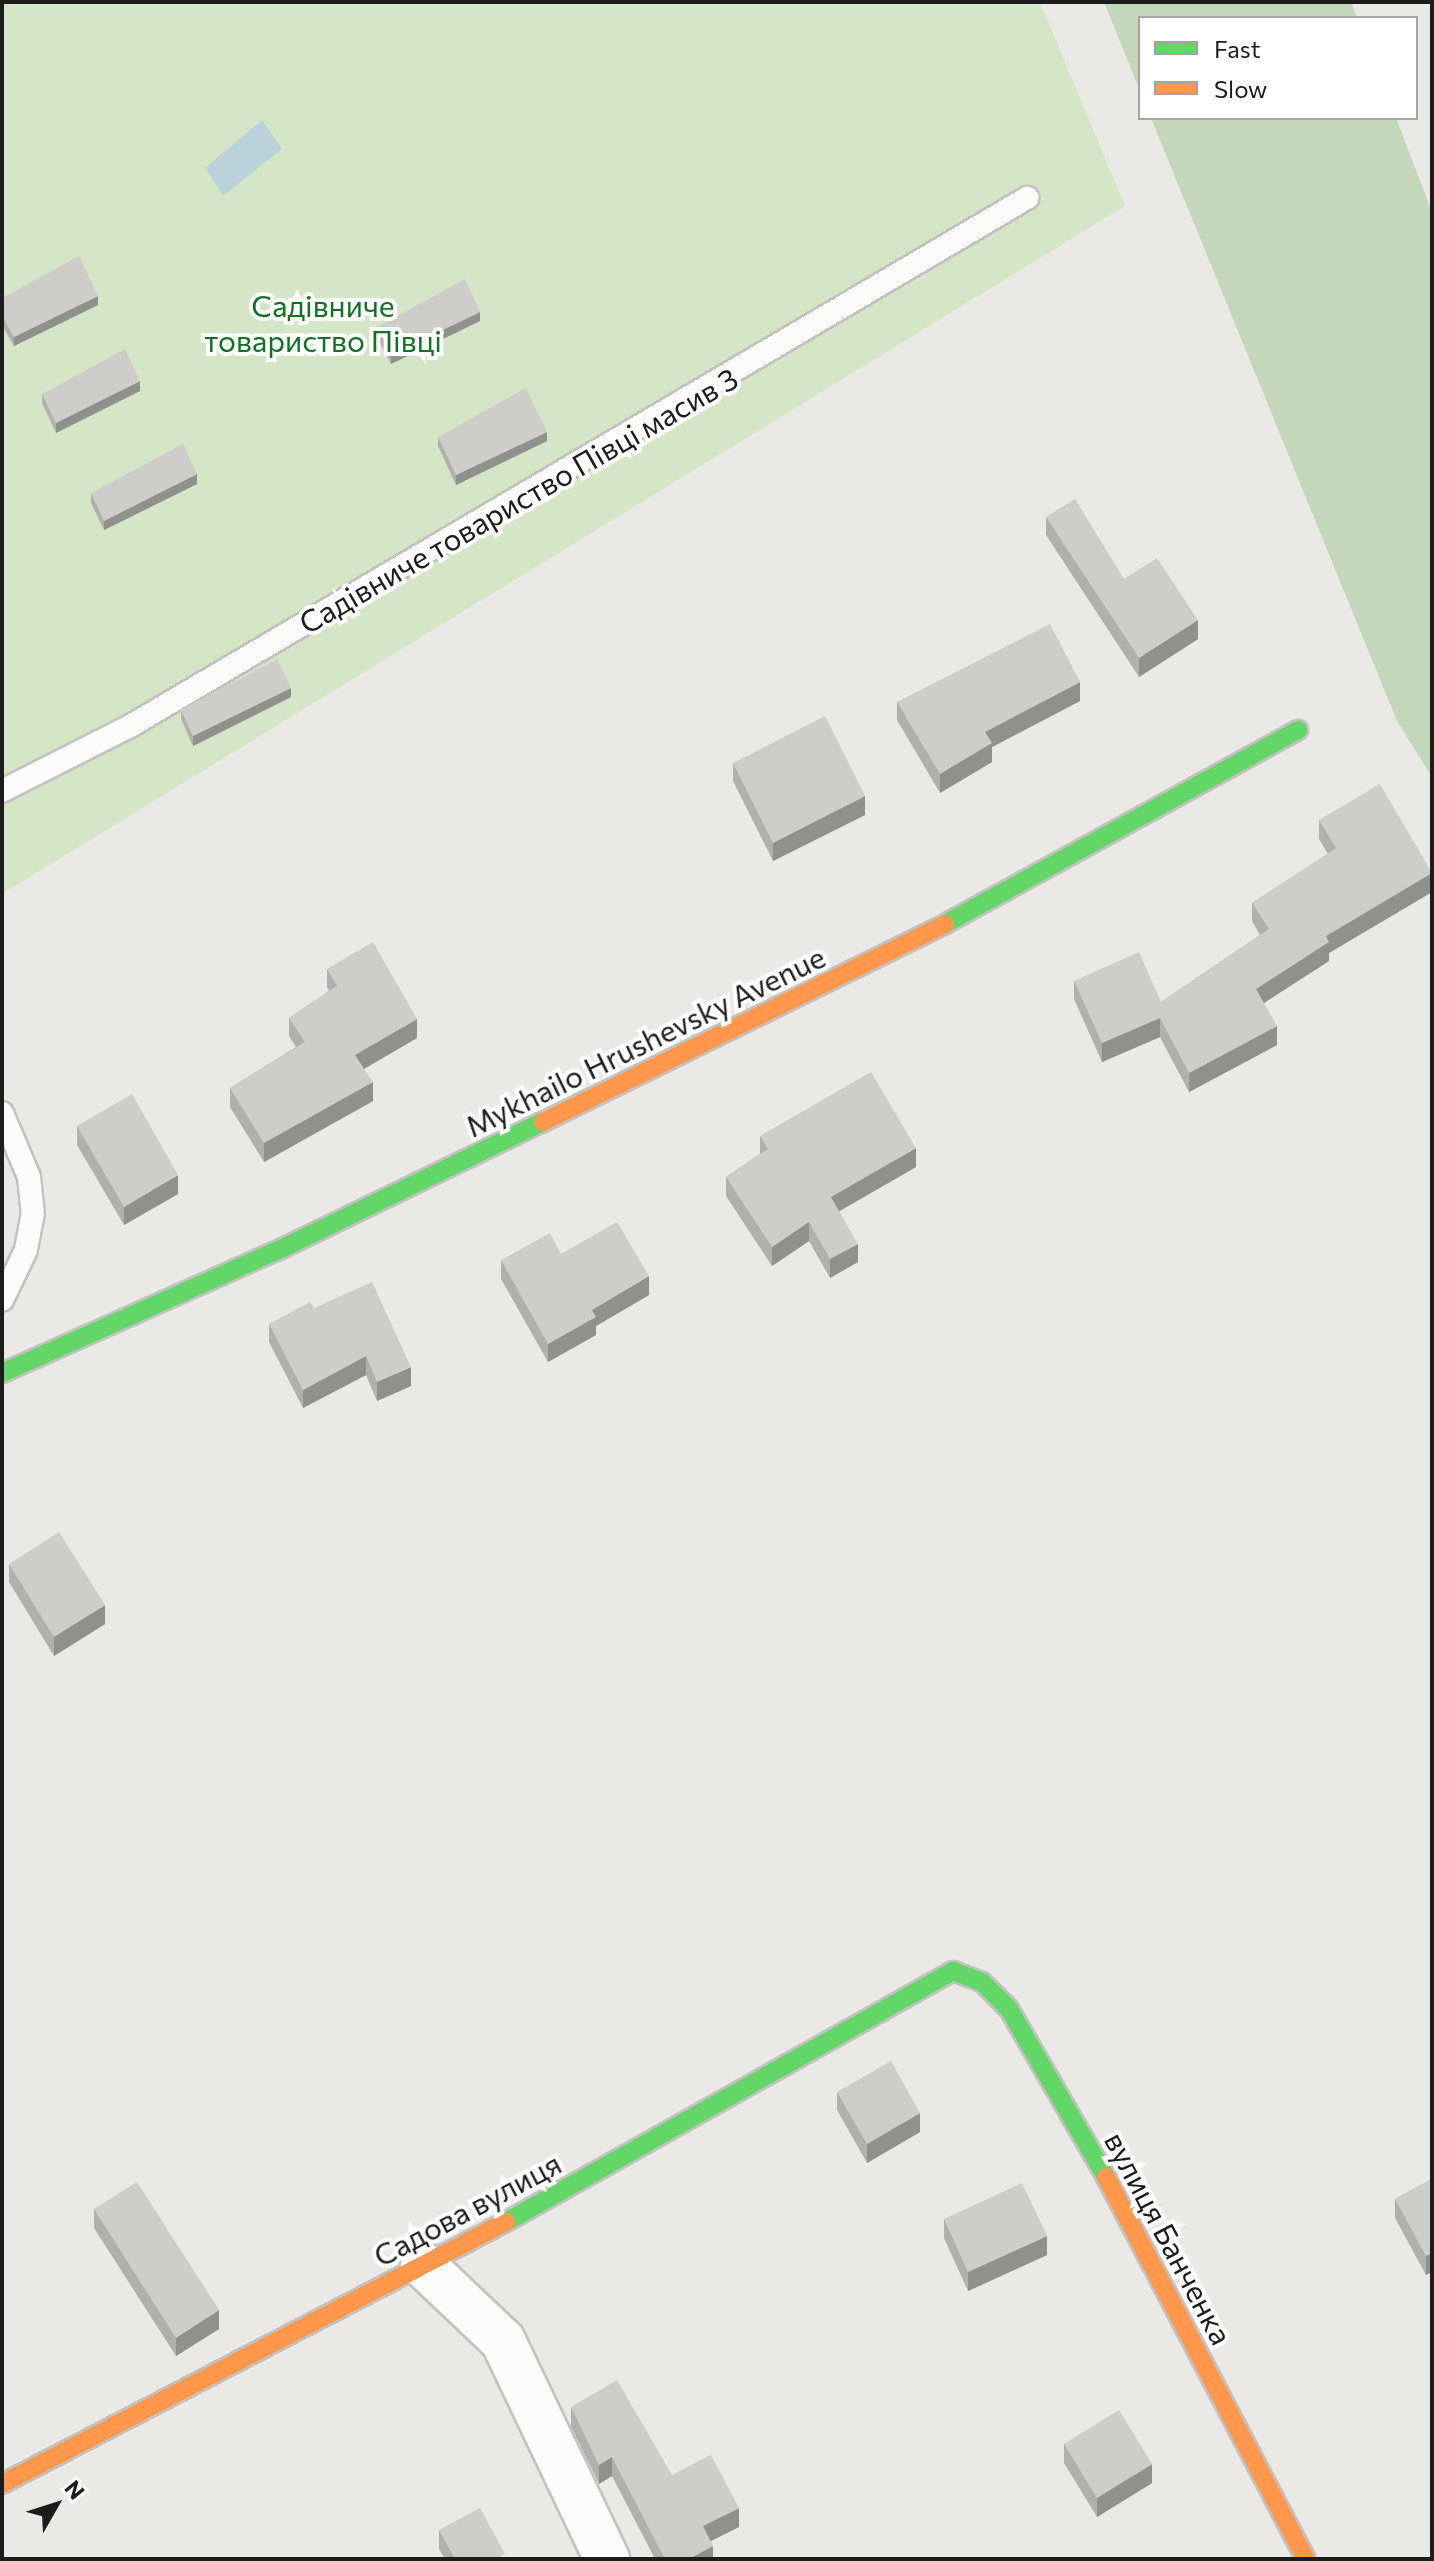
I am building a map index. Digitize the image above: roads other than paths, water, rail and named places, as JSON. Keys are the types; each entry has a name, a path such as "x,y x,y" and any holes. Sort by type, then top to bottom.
{"street":[{"name":"Mykhailo Hrushevsky Avenue","path":"2,1373 281,1249 692,1050 929,932 1298,730"},
{"name":"Садова вулиця","path":"2,2484 423,2265 953,1971"},
{"name":"вулиця Банченка","path":"953,1971 982,1982 1009,2009 1110,2184 1306,2559"},
{"path":"423,2265 503,2341 607,2559"}],"lane":[{"name":"Садівниче товариство Півці масив 3","path":"2,791 158,710 1027,198"},
{"path":"2,1113 29,1177 33,1213 26,1250 2,1300"}],"water":[{"path":"262,120 282,149 223,196 205,168"}],"park label":[{"name":"Садівниче товариство Півці","path":"323,322"}]}
